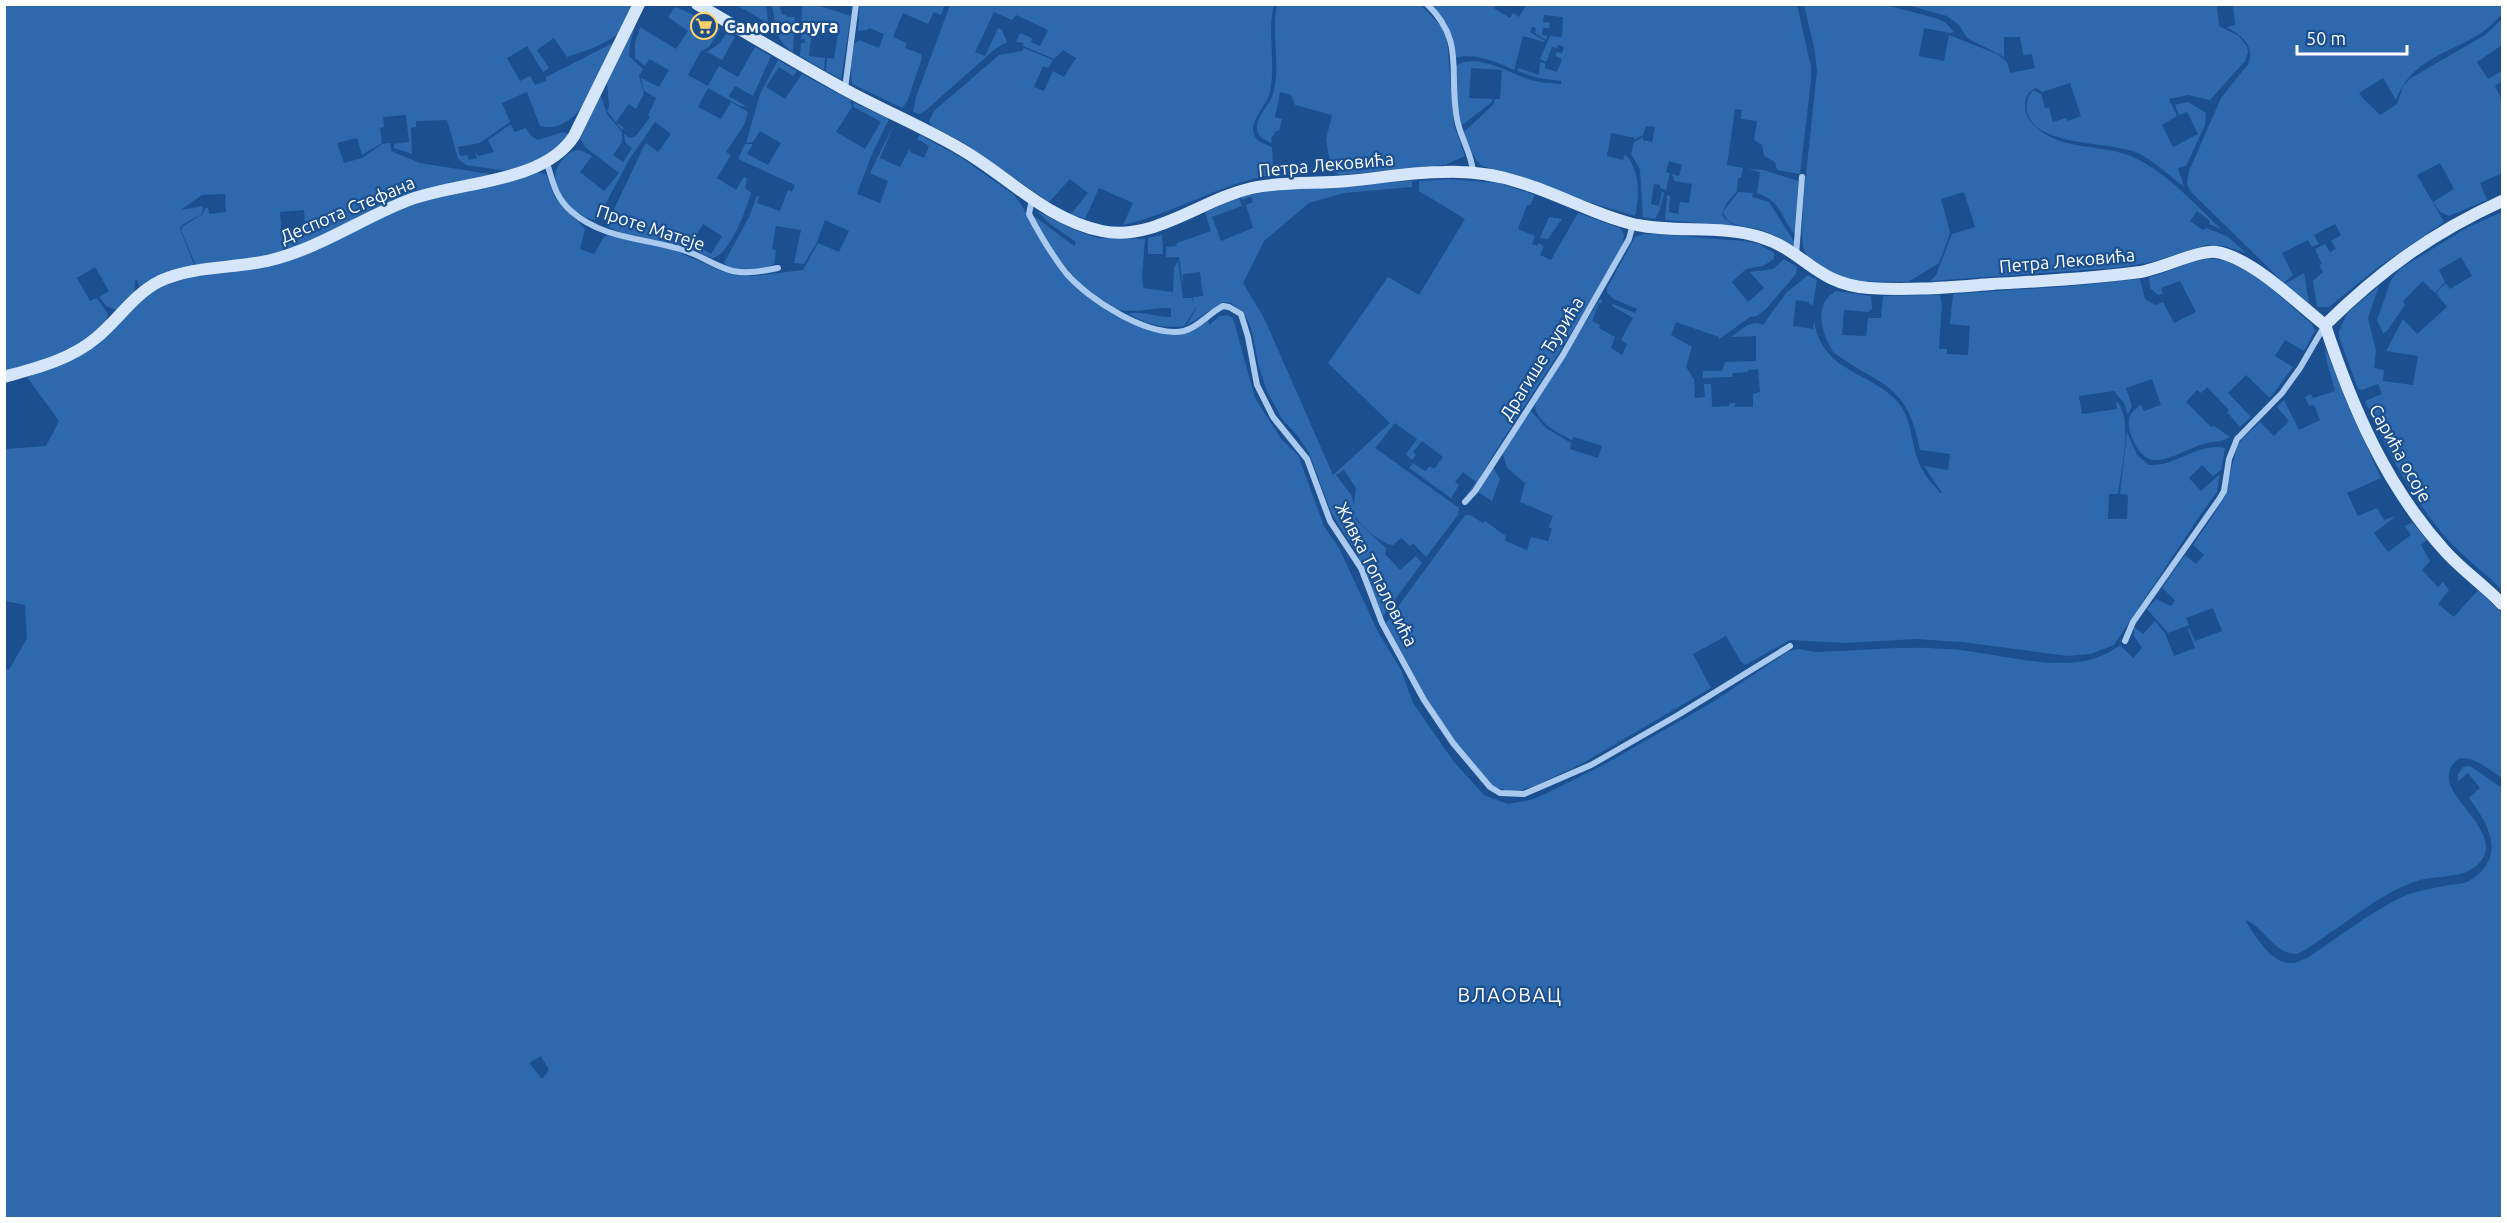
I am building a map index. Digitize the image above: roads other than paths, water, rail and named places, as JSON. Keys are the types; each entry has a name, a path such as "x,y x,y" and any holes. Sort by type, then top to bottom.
{"street":[{"name":"Деспота Стефана","path":"4,377 43,366 76,353 97,338 120,313 149,288 173,276 198,270 273,260 312,245 422,195 502,177 547,163 562,153 574,136 639,4"},
{"name":"Петра Лековића","path":"697,4 845,90 962,149 1050,211 1088,228 1108,232 1125,232 1160,224 1244,189 1445,172 1473,174 1525,183 1633,224 1751,235 1773,242 1834,282 1869,288 1908,289 2110,276 2163,268 2205,252 2218,252 2256,270 2325,325"},
{"path":"845,90 856,4"},
{"path":"1427,4 1440,17 1450,37 1457,120 1473,174"},
{"name":"Проте Матеје","path":"547,163 552,185 559,199 586,222 618,235 688,252 733,271 749,272 778,268"},
{"path":"1796,256 1802,177"},
{"name":"Живка Топаловића","path":"1032,199 1029,214 1067,274 1091,297 1124,316 1147,326 1171,331 1192,327 1223,306 1240,314 1248,337 1257,385 1273,417 1307,459 1330,521 1361,568 1382,623 1424,700 1453,743 1490,787 1500,793 1524,794 1591,765 1790,646"},
{"path":"2125,641 2133,622 2220,498 2224,490 2229,459 2237,439 2282,393 2300,368 2325,325 2393,263 2465,218 2502,201"},
{"name":"Драгише Ђурића","path":"1465,502 1475,491 1563,355 1629,238 1633,224"},
{"name":"Сарића осоје","path":"2325,325 2364,427 2408,506 2446,552 2502,604"}],"place":[{"name":"Самопослуга","path":"704,26"}],"district":[{"name":"ВЛАОВАЦ","path":"1510,994"}]}
